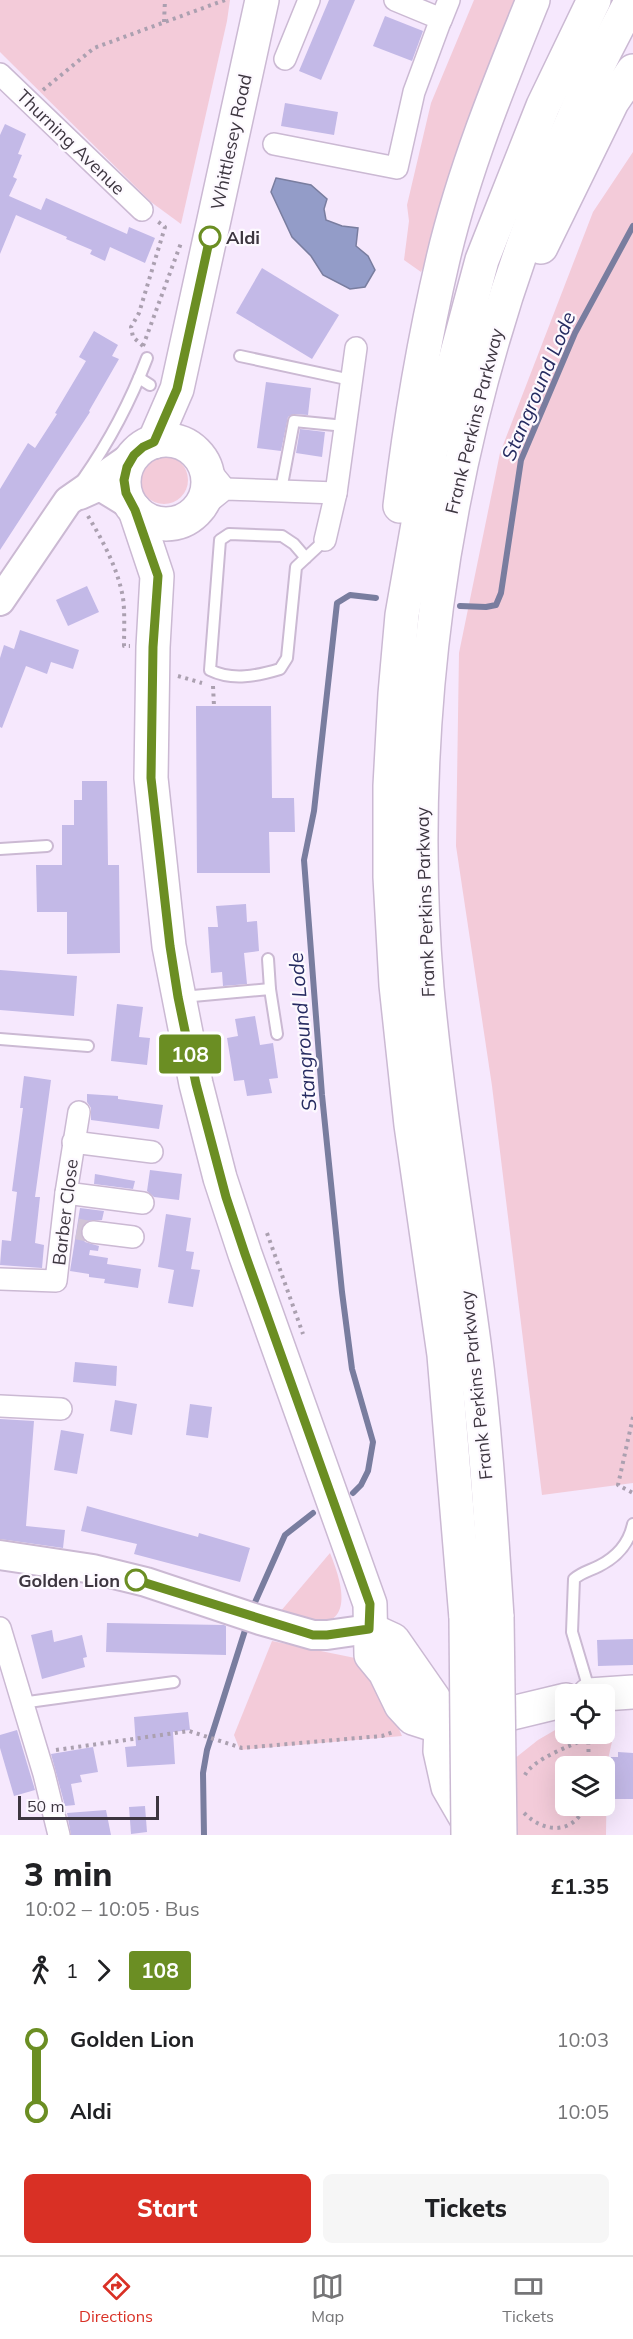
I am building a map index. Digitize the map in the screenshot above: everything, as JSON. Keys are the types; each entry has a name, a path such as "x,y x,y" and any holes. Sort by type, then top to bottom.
{"main road":[{"name":"Whittlesey Road","path":"144,449 164,387 262,0"},
{"path":"402,615 396,543 407,450 443,258 483,132 533,0"},
{"name":"Frank Perkins Parkway","path":"500,1835 481,1617 411,1125 396,985 390,877 390,786 402,615 431,450 482,260 543,106 594,0"},
{"name":"Frank Perkins Parkway","path":"468,1835 481,1617 475,1348 442,1124 427,986 421,787 434,620 462,458 487,356 513,273 544,188 613,34 632,0"},
{"path":"487,356 586,159 612,102 633,71"},
{"path":"158,576 191,516 203,503 208,489 208,476 202,460 164,387"},
{"path":"202,460 191,448 180,442 167,440 144,449 127,467 124,480 126,493 158,576 165,657 151,778 178,997 196,1084 220,1178 370,1604 371,1655 385,1672 401,1705 413,1718 441,1727 480,1721 555,1703"},
{"path":"133,507 146,519 160,523 174,523 191,516"},
{"path":"615,1693 633,1692"},
{"path":"441,1727 440,1751 448,1787 476,1835"}],"street":[{"path":"285,59 309,0"},
{"path":"395,0 441,20"},
{"path":"274,144 397,168 414,92 449,0"},
{"name":"Thurning Avenue","path":"1,77 142,210"},
{"path":"324,540 336,493 356,348"},
{"path":"0,601 68,501 144,449"},
{"path":"202,460 225,489"},
{"path":"68,501 100,486 133,507"},
{"path":"191,516 225,489 336,493"},
{"name":"Barber Close","path":"0,1279 56,1281 77,1230 66,1193 79,1112"},
{"name":"Barber Close","path":"73,1142 152,1152"},
{"path":"66,1193 143,1203"},
{"path":"77,1230 133,1237"},
{"path":"0,1406 62,1409"},
{"path":"0,1555 93,1569 146,1582 313,1635 369,1629"},
{"path":"0,1628 59,1835"}],"lane":[{"path":"68,501 96,461 139,378 144,354"},
{"path":"240,356 351,380"},
{"path":"139,378 164,387"},
{"path":"281,490 294,421 345,426"},
{"path":"306,558 294,544 282,536 229,534 220,540 210,670 221,676 255,676 280,669 287,658 296,567 306,558 324,540"},
{"path":"0,849 47,846"},
{"path":"268,958 276,1034"},
{"path":"178,997 270,989"},
{"path":"0,1039 87,1046"},
{"path":"587,1684 572,1632 574,1580 582,1572 614,1557 630,1538 633,1524"},
{"path":"21,1703 174,1682"}],"path":[{"path":"164,22 165,0"},
{"path":"31,103 48,85 94,48 225,0"},
{"path":"142,210 165,227 139,314 131,327 133,338 143,346"},
{"path":"144,354 143,346 183,238"},
{"path":"68,501 85,510 101,536 114,567 123,599 124,645 165,657 177,676 177,685"},
{"path":"177,676 213,686"},
{"path":"214,706 213,686 221,676"},
{"path":"266,1228 304,1338"},
{"path":"633,1417 618,1485 633,1493"},
{"path":"37,1753 189,1731 242,1748 382,1736 393,1732"},
{"path":"521,1784 528,1769 573,1744"},
{"path":"523,1811 536,1824 556,1830 571,1825 578,1816"}],"shaded area":[{"path":"0,0 230,0 181,224 151,202 0,52"},
{"path":"474,0 519,0 436,242 421,272 404,260 409,221 407,205 431,103"},
{"path":"633,152 633,1483 542,1495 492,1086 456,846 459,653 500,453 593,212"},
{"path":"159,456 169,456 181,463 188,475 188,485 181,497 169,504 159,504 144,493 140,485 140,475 151,460"},
{"path":"330,1553 342,1595 341,1606 337,1614 329,1621 313,1623 280,1612"},
{"path":"272,1641 355,1658 376,1676 402,1736 240,1750 234,1735"},
{"path":"555,1730 555,1744 611,1744 609,1756 555,1756 555,1816 606,1816 606,1835 499,1835 509,1763 538,1740"}],"water":[{"path":"276,178 311,185 327,199 324,209 326,220 342,226 358,228 356,246 368,256 375,270 365,287 350,289 323,275 311,256 292,237 271,192"}],"building":[{"path":"329,0 355,0 321,80 299,71"},
{"path":"385,16 423,31 412,61 373,46"},
{"path":"285,103 338,112 334,135 281,126"},
{"path":"5,124 26,134 18,154 22,155 13,177 17,179 9,196 41,210 46,198 127,234 129,227 155,238 145,263 110,247 105,261 90,254 92,250 66,239 67,237 16,215 0,254 0,135"},
{"path":"262,268 339,315 312,359 236,313"},
{"path":"94,331 118,345 112,356 119,359 90,412 0,550 0,489 28,443 35,448 57,414 55,413 86,361 79,357"},
{"path":"266,382 311,388 308,415 294,414 288,417 281,451 257,448"},
{"path":"300,429 325,432 322,457 296,453"},
{"path":"87,586 99,612 68,626 56,600"},
{"path":"20,630 79,650 73,669 51,662 47,674 26,666 2,728 0,727 0,658 4,645 14,649"},
{"path":"196,706 271,706 272,798 294,798 295,832 269,832 270,873 197,873"},
{"path":"82,781 107,781 108,865 119,865 120,953 67,954 67,912 37,912 36,865 62,865 62,825 74,825 74,800 82,800"},
{"path":"246,904 247,922 257,921 259,951 244,953 247,984 223,986 222,972 211,973 208,927 218,927 216,906"},
{"path":"0,970 77,976 74,1016 0,1010"},
{"path":"117,1004 143,1007 139,1037 150,1038 147,1065 111,1061"},
{"path":"255,1016 260,1045 273,1043 278,1078 269,1079 272,1093 247,1096 244,1080 234,1081 227,1038 238,1036 235,1019"},
{"path":"24,1076 51,1080 35,1197 40,1197 35,1243 44,1245 42,1268 0,1265 2,1240 11,1241 17,1192 12,1191 23,1108 20,1108"},
{"path":"87,1094 118,1096 118,1099 163,1105 159,1129 91,1120 91,1108 87,1102"},
{"path":"150,1170 182,1174 179,1200 154,1197 147,1191"},
{"path":"95,1174 135,1181 133,1189 94,1184"},
{"path":"80,1208 104,1211 102,1220 88,1221 80,1230 85,1242 99,1246 98,1251 90,1250 89,1255 108,1258 107,1264 141,1269 138,1288 104,1283 105,1279 70,1271"},
{"path":"166,1214 191,1218 186,1251 194,1252 191,1269 200,1270 193,1307 168,1303 174,1270 158,1267"},
{"path":"75,1362 117,1366 116,1386 73,1382"},
{"path":"115,1400 137,1404 132,1435 110,1431"},
{"path":"190,1404 212,1407 208,1438 186,1435"},
{"path":"0,1419 34,1421 26,1526 65,1530 63,1548 0,1539"},
{"path":"61,1430 84,1434 77,1474 54,1470"},
{"path":"87,1506 198,1537 199,1533 250,1548 240,1582 134,1554 137,1544 81,1531"},
{"path":"107,1623 224,1625 226,1626 226,1655 106,1652"},
{"path":"52,1630 54,1642 82,1635 87,1657 83,1658 85,1667 42,1679 31,1635"},
{"path":"633,1639 633,1665 598,1666 597,1640"},
{"path":"188,1712 190,1730 173,1732 175,1764 127,1767 125,1747 136,1746 134,1717"},
{"path":"17,1730 35,1790 14,1796 0,1748 0,1735"},
{"path":"93,1747 98,1772 80,1775 82,1782 71,1784 75,1805 65,1806 51,1754"},
{"path":"618,1752 633,1753 633,1799 615,1799 615,1757 618,1757"},
{"path":"145,1806 147,1832 131,1834 129,1807"},
{"path":"106,1810 111,1835 71,1835 67,1813"}],"waterway":[{"name":"Stanground Lode","path":"460,606 496,605 501,593 521,460 575,333 633,226"},
{"name":"Stanground Lode","path":"353,1493 361,1485 368,1471 373,1442 352,1369 342,1292 322,1095 304,860 314,811 337,603 350,595 376,598"},
{"name":"Stanground Lode","path":"252,1609 285,1535 313,1513"},
{"name":"Stanground Lode","path":"204,1835 203,1773 207,1750 247,1624"}],"tunnel":[{"path":"77,1229 93,1232"}],"bus line":[{"name":"108","path":"136,1580 301,1633 327,1635 369,1629 370,1604 342,1530 220,1178 196,1084 170,946 151,778 153,647 158,576 135,510 126,493 124,480 127,467 134,455 143,447 154,442 177,389 210,237"}],"place":[{"name":"Aldi","path":"210,237"},
{"name":"Golden Lion","path":"136,1580"}]}
